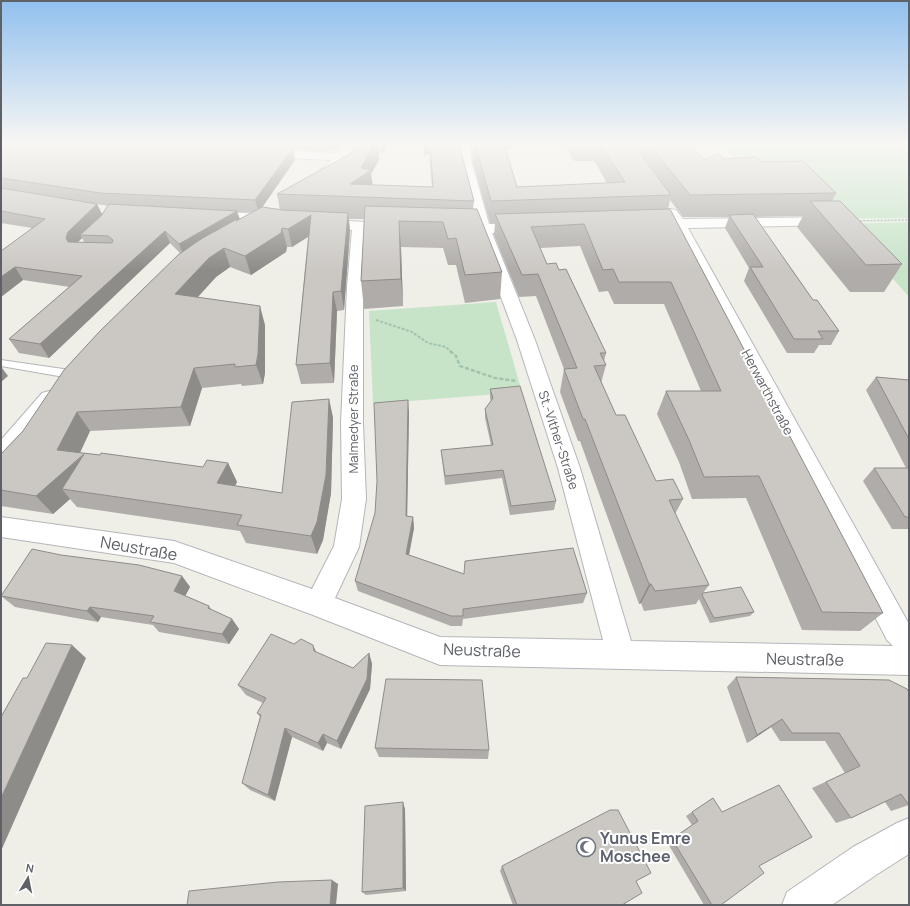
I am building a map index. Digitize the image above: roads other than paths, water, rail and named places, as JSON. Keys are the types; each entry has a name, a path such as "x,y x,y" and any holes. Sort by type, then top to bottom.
{"street":[{"path":"306,189 309,186"},
{"name":"St.-Vither-Straße","path":"472,186 483,230 526,340 570,468 621,654"},
{"name":"Herwarthstraße","path":"660,199 678,223 897,631 909,643"},
{"path":"235,233 281,206"},
{"path":"199,215 262,218 287,223"},
{"path":"631,225 834,221"},
{"path":"309,224 406,228"},
{"name":"Malmedyer Straße","path":"318,604 346,547 354,499 352,423 354,316 360,226"},
{"path":"444,229 483,230 537,228"},
{"path":"1,455 83,360"},
{"name":"Neustraße","path":"1,527 174,552 318,604 440,651 909,661"},
{"path":"800,905 866,860 909,835"}],"lane":[{"path":"1,363 70,374"}],"place":[{"name":"Yunus Emre Moschee","path":"586,847"}]}
